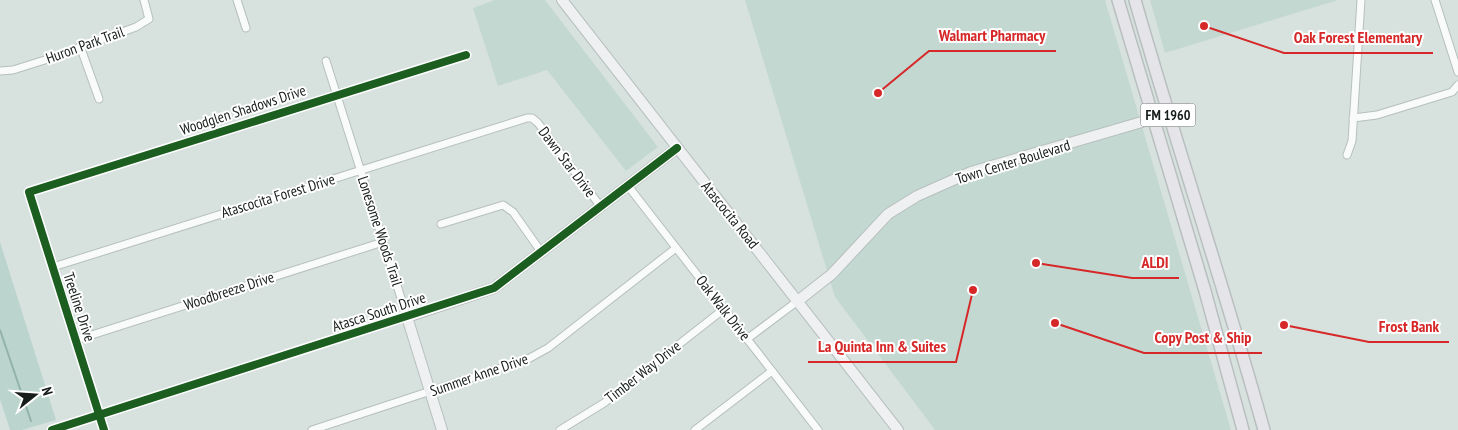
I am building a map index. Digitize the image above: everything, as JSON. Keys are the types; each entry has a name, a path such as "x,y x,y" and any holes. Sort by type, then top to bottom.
{"main road":[{"name":"FM 1960","path":"1118,0 1152,119 1205,291 1243,430"},
{"name":"FM 1960","path":"1135,0 1168,115 1206,229 1264,430"}],"street":[{"name":"Huron Park Trail","path":"0,71 30,64 136,27 149,19 144,0"},
{"path":"237,0 246,28"},
{"name":"Atascocita Road","path":"562,0 898,430"},
{"path":"1348,155 1352,141 1361,0"},
{"path":"1435,0 1458,72"},
{"path":"80,46 99,99"},
{"name":"Woodglen Shadows Drive","path":"29,192 466,55"},
{"name":"Lonesome Woods Trail","path":"326,61 442,430"},
{"path":"1353,118 1377,115 1452,92 1458,85"},
{"name":"Atascocita Forest Drive","path":"52,267 515,121 532,118"},
{"name":"Dawn Star Drive","path":"532,118 601,206"},
{"name":"Town Center Boulevard","path":"747,339 832,274 881,220 917,196 970,172 1152,119"},
{"name":"Atasca South Drive","path":"52,430 494,288 677,148"},
{"name":"Oak Walk Drive","path":"628,186 818,430"},
{"name":"Treeline Drive","path":"29,192 104,430"},
{"path":"441,224 503,205 513,212 542,253"},
{"name":"Woodbreeze Drive","path":"76,340 383,242"},
{"name":"Summer Anne Drive","path":"312,430 517,364 537,355 676,248"},
{"name":"Timber Way Drive","path":"560,430 598,407 724,309"},
{"path":"695,430 772,371"}],"shaded area":[{"path":"495,0 545,0 658,147 626,171 547,70 498,86 473,8"},
{"path":"745,0 1105,0 1231,430 935,430 835,297"},
{"path":"1150,0 1338,0 1165,53"}],"green space":[{"path":"0,242 56,420 22,430 10,430 0,399"}],"waterway":[{"path":"0,330 31,421"}],"cycle path":[{"path":"104,430 29,192 466,55"},
{"path":"52,430 494,288 677,148"}],"place":[{"name":"Oak Forest Elementary","path":"1204,26"},
{"name":"Walmart Pharmacy","path":"878,93"},
{"name":"ALDI","path":"1036,263"},
{"name":"La Quinta Inn & Suites","path":"973,290"},
{"name":"Copy Post & Ship","path":"1055,323"},
{"name":"Frost Bank","path":"1284,325"}]}
